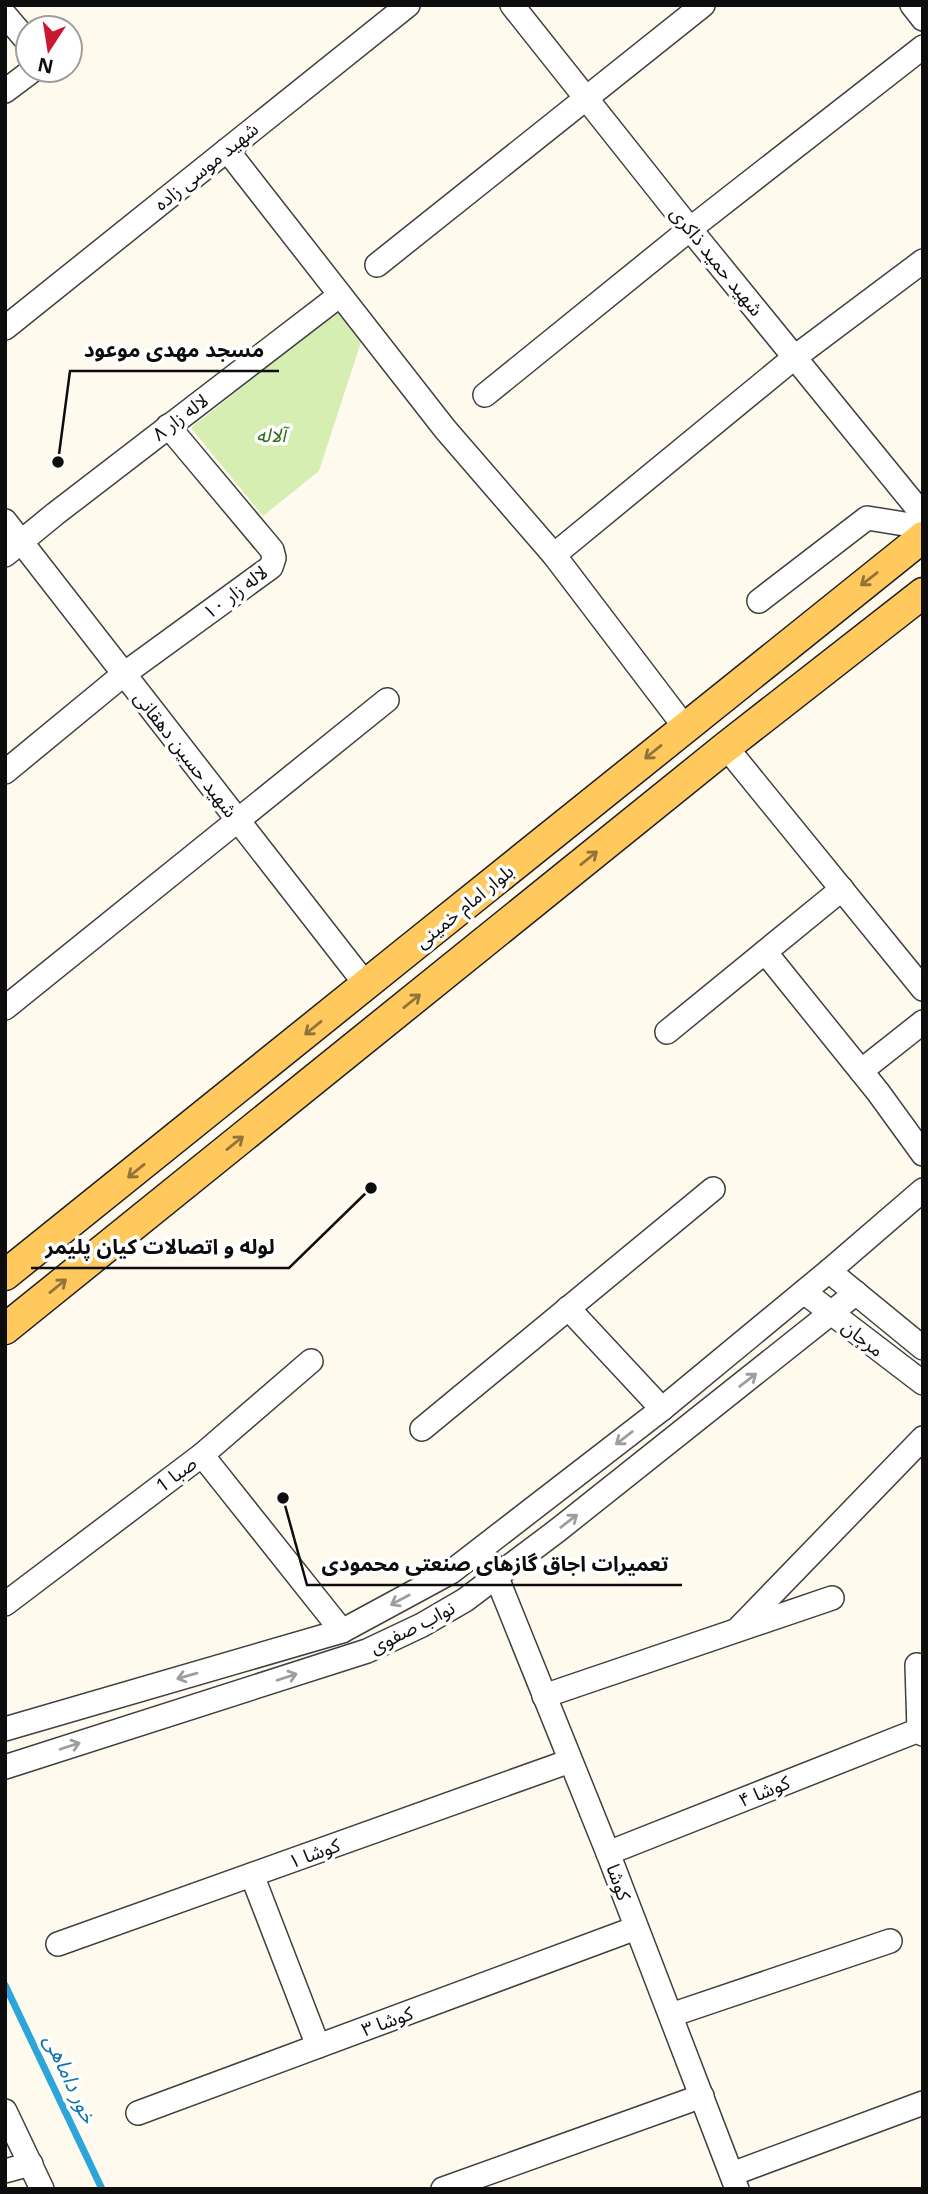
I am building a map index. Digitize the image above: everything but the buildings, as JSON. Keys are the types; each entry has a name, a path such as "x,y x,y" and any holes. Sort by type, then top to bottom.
{"main road":[{"name":"بلوار امام خمینی","path":"5,1275 366,986 684,726 923,537"},
{"path":"5,1329 726,747 923,593"}],"street":[{"name":"شهید موسی زاده","path":"5,328 408,5"},
{"name":"شهید حمید ذاکری","path":"513,5 690,229 923,515"},
{"path":"377,265 703,5"},
{"path":"912,5 923,19"},
{"path":"485,395 690,229 923,47"},
{"path":"227,150 445,429 554,555 684,726"},
{"path":"554,555 795,357 923,261"},
{"name":"لاله زار ۸","path":"13,548 340,295"},
{"name":"لاله زار ۱۰","path":"124,674 271,567 274,558 272,550 168,426"},
{"path":"759,601 867,518 923,527"},
{"name":"شهید حسین دهقانی","path":"5,521 13,548 124,674 366,986"},
{"path":"5,772 124,674"},
{"path":"5,1008 387,700"},
{"path":"726,747 923,989"},
{"path":"667,1032 842,889"},
{"path":"765,952 878,1092 923,1154"},
{"path":"861,1071 923,1022"},
{"path":"422,1429 713,1189"},
{"name":"نواب صفوی","path":"11,1725 342,1631 451,1573 662,1409 829,1272 923,1190"},
{"name":"مرجان","path":"829,1272 923,1348"},
{"name":"مرجان","path":"804,1292 923,1383"},
{"name":"نواب صفوی","path":"5,1767 367,1651 422,1625 465,1600 569,1522 856,1293"},
{"path":"568,1308 662,1409"},
{"path":"202,1455 311,1361"},
{"path":"735,1631 923,1438"},
{"name":"صبا 1","path":"5,1604 202,1455 342,1631"},
{"name":"کوشا","path":"485,1547 608,1853 735,2181"},
{"path":"544,1696 832,1598"},
{"path":"917,1665 921,1732"},
{"name":"کوشا ۴","path":"608,1853 921,1732"},
{"name":"کوشا ۱","path":"58,1944 570,1761"},
{"path":"252,1875 318,2046"},
{"name":"کوشا ۳","path":"138,2113 636,1928"},
{"path":"671,2015 890,1941"},
{"path":"443,2189 702,2096"},
{"path":"735,2181 923,2103"},
{"path":"5,2111 42,2189"},
{"path":"5,2171 31,2164"}],"green space":[{"name":"آلاله","path":"340,308 362,339 319,471 263,516 191,428"}],"waterway":[{"name":"خور داماهی","path":"5,1985 102,2189"}],"place":[{"name":"مسجد مهدی موعود","path":"58,462"},
{"name":"لوله و اتصالات کیان پلیمر","path":"371,1188"},
{"name":"تعمیرات اجاق گازهای صنعتی محمودی","path":"283,1498"}]}
